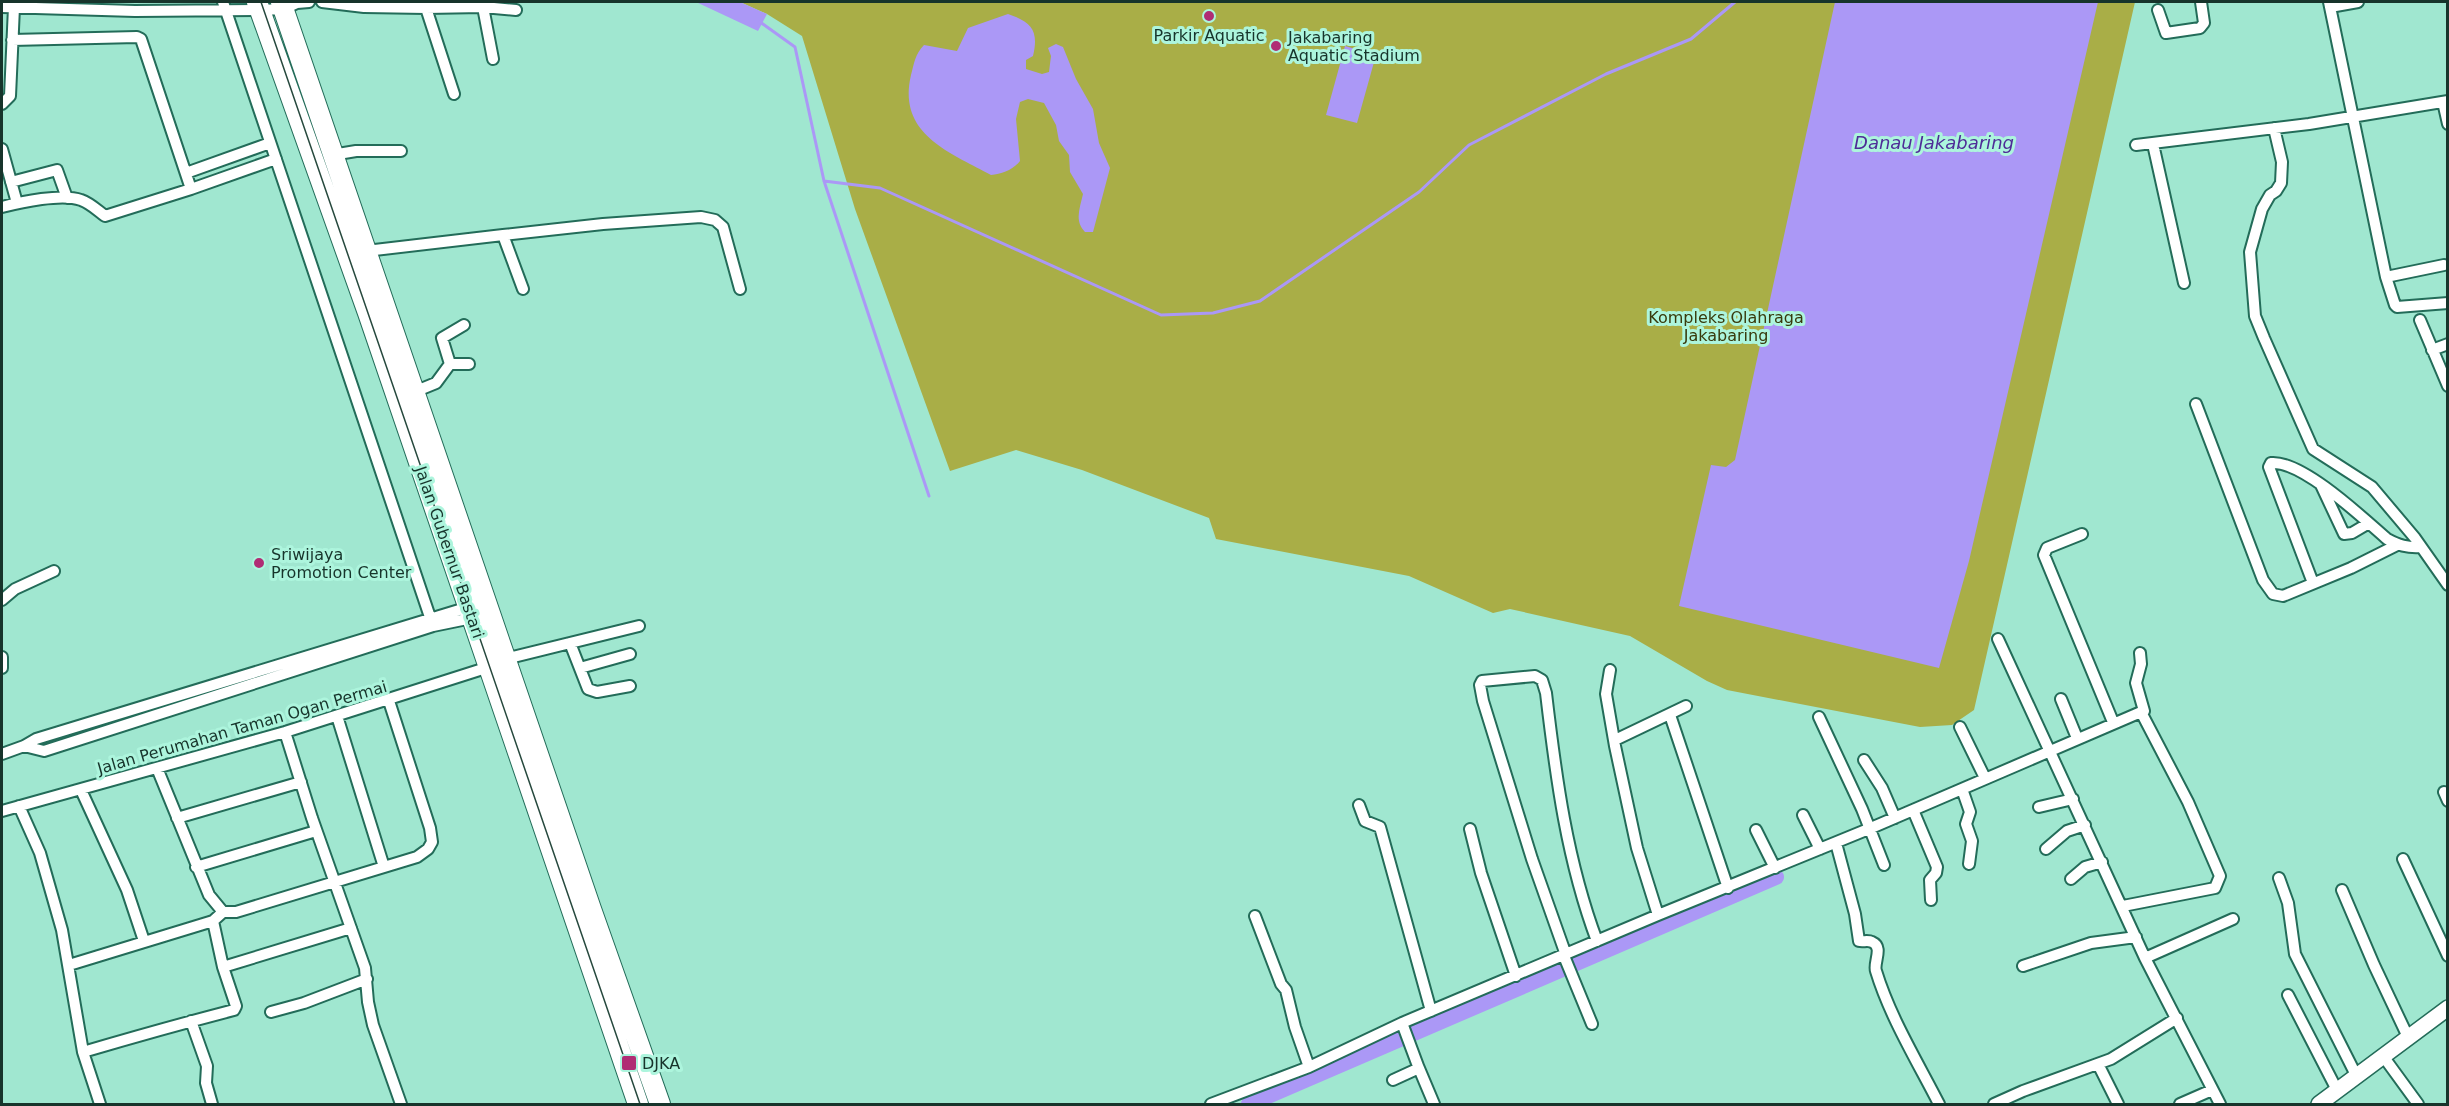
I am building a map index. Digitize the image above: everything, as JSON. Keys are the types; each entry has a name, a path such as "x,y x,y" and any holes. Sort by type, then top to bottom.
{"highway":[{"name":"Jalan Gubernur Bastari","path":"287,4 332,155 414,392 497,663 581,910 638,1104"},
{"name":"Jalan Gubernur Bastari","path":"258,6 368,313 465,613 497,663"},
{"name":"Jalan Gubernur Bastari","path":"581,910 660,1104"}],"street":[{"path":"2,2 6,7 12,40 10,96 2,104"},
{"path":"6,7 258,6 309,2"},
{"path":"322,2 364,7 483,7 516,10"},
{"path":"2158,10 2166,33 2200,28 2204,22 2201,2"},
{"path":"2358,2 2329,4 2386,277 2397,307 2448,303"},
{"path":"225,6 270,143 437,621"},
{"path":"2,19 6,7"},
{"path":"483,7 493,59"},
{"path":"426,8 454,94"},
{"path":"12,40 137,37 141,39 191,189"},
{"path":"2136,145 2274,128 2445,102 2448,124"},
{"path":"2274,128 2282,162 2281,183 2270,195 2262,209 2250,252 2255,316 2313,449 2372,487 2421,547 2446,583"},
{"path":"186,173 270,143"},
{"path":"2153,144 2184,283"},
{"path":"2,149 17,203"},
{"path":"332,155 401,151"},
{"path":"2,207 17,203 67,198 84,201 105,216 276,159"},
{"path":"11,182 57,170 67,198"},
{"path":"366,250 603,224 701,217 715,220 723,227 740,289"},
{"path":"503,235 523,289"},
{"path":"2386,277 2444,266"},
{"path":"2420,320 2447,383"},
{"path":"450,364 442,338 464,325"},
{"path":"2432,350 2448,344"},
{"path":"414,392 436,383 450,364"},
{"path":"450,364 469,364"},
{"path":"2196,405 2268,588 2273,594 2283,596 2351,568 2397,545"},
{"path":"2313,583 2270,465 2276,462 2321,484 2397,545 2409,548 2421,547"},
{"path":"2321,484 2344,534 2352,533 2369,523"},
{"path":"2082,534 2047,548 2044,555 2111,718"},
{"path":"2,600 15,589 54,571"},
{"path":"2,754 36,739 465,613"},
{"name":"Jalan Perumahan Taman Ogan Permai","path":"2,811 285,732 388,701 497,663 639,626"},
{"path":"1998,639 2145,958 2220,1104"},
{"path":"570,643 586,687 592,691 630,686"},
{"path":"2140,653 2141,664 2136,683 2144,711"},
{"path":"580,668 630,654"},
{"path":"2,657 2,668"},
{"path":"1610,670 1606,694 1615,740 1631,821 1647,884 1658,915"},
{"path":"1592,1024 1573,980 1532,859 1483,701 1480,685 1482,681 1535,676 1542,680 1546,693 1557,785 1568,840 1587,916 1597,941"},
{"path":"2061,699 2074,733"},
{"path":"157,768 196,867 215,905 223,912 236,912 335,880 417,857 428,849 432,842 430,828 388,701"},
{"path":"1615,740 1686,706"},
{"path":"1211,1104 1406,1032 1431,1011 1895,818 2049,750 2074,733 2111,718 2141,712 2188,802 2220,876 2215,888 2123,906"},
{"path":"1670,715 1728,888"},
{"path":"337,716 384,867"},
{"path":"1819,717 1871,828 1884,865"},
{"path":"1960,727 1984,778"},
{"path":"285,732 367,979 368,1002 373,1025 401,1104"},
{"path":"1864,760 1882,788 1895,818"},
{"path":"177,818 301,782"},
{"path":"1962,789 1970,812 1966,823 1972,841 1969,864"},
{"path":"81,790 127,890 144,941"},
{"path":"2039,807 2073,799"},
{"path":"1359,805 1365,821 1380,827 1431,1011"},
{"path":"19,806 40,853 62,930 83,1052 100,1104"},
{"path":"1912,810 1936,867 1936,873 1930,884 1930,900"},
{"path":"1803,815 1821,849"},
{"path":"2046,849 2067,831 2085,825"},
{"path":"1470,829 1516,976"},
{"path":"1756,830 1775,868"},
{"path":"196,867 316,831"},
{"path":"1836,843 1855,914 1859,940 1871,941 1875,945 1878,954 1874,968 1878,978 1939,1104"},
{"path":"2403,859 2448,956"},
{"path":"2071,879 2085,867 2102,862"},
{"path":"2279,878 2288,903 2295,954 2356,1075"},
{"path":"2342,891 2382,984 2408,1037"},
{"path":"69,965 213,921 223,912"},
{"path":"1255,916 1281,984 1286,990 1294,1027 1309,1067"},
{"path":"2145,958 2233,919"},
{"path":"83,1052 234,1010 236,1006 223,967 213,921"},
{"path":"223,967 351,928"},
{"path":"2023,966 2091,943 2136,937"},
{"path":"271,1012 304,1003 367,979"},
{"path":"2288,995 2337,1090"},
{"path":"2319,1104 2448,1008"},
{"path":"1994,1104 2012,1095 2098,1064 2136,1045 2177,1018"},
{"path":"191,1021 207,1066 206,1083 212,1104"},
{"path":"1406,1032 1434,1104"},
{"path":"2382,1056 2418,1104"},
{"path":"2098,1064 2118,1104"},
{"path":"1393,1080 1417,1070 1418,1066"},
{"path":"2180,1104 2212,1090"}],"green space":[{"name":"Kompleks Olahraga Jakabaring","path":"740,2 2135,2 1974,710 1952,725 1920,727 1727,690 1707,681 1630,636 1510,609 1493,613 1409,576 1216,539 1209,518 1082,470 1016,450 950,471 855,209 802,36 767,14"}],"water":[{"path":"696,2 740,2 767,14 758,31"},
{"name":"Danau Jakabaring","path":"1835,2 2098,2 1969,561 1939,668 1679,606 1711,465 1726,467 1735,460"},
{"path":"1008,14 1023,20 1034,34 1033,56 1026,60 1026,69 1042,74 1049,72 1051,56 1048,48 1056,44 1063,47 1076,79 1093,109 1099,143 1110,168 1093,232 1085,232 1080,223 1079,214 1083,194 1070,172 1069,155 1059,141 1056,125 1044,103 1028,99 1020,102 1016,119 1020,161 1007,171 991,175 944,149 930,138 919,127 912,112 909,95 911,75 921,48 924,45 957,51 968,28"},
{"path":"1345,46 1376,55 1357,123 1326,115"}],"waterway":[{"path":"824,181 880,188 1161,315 1213,313 1260,301 1419,192 1469,145 1606,74 1691,39 1735,2"},
{"path":"760,22 795,47 824,181 929,496"},
{"path":"1249,1104 1776,877"}],"tram line":[{"path":"261,2 640,1104"}],"place":[{"name":"Parkir Aquatic","path":"1209,16"},
{"name":"Jakabaring Aquatic Stadium","path":"1276,46"},
{"name":"Sriwijaya Promotion Center","path":"259,563"},
{"name":"DJKA","path":"629,1063"}]}
